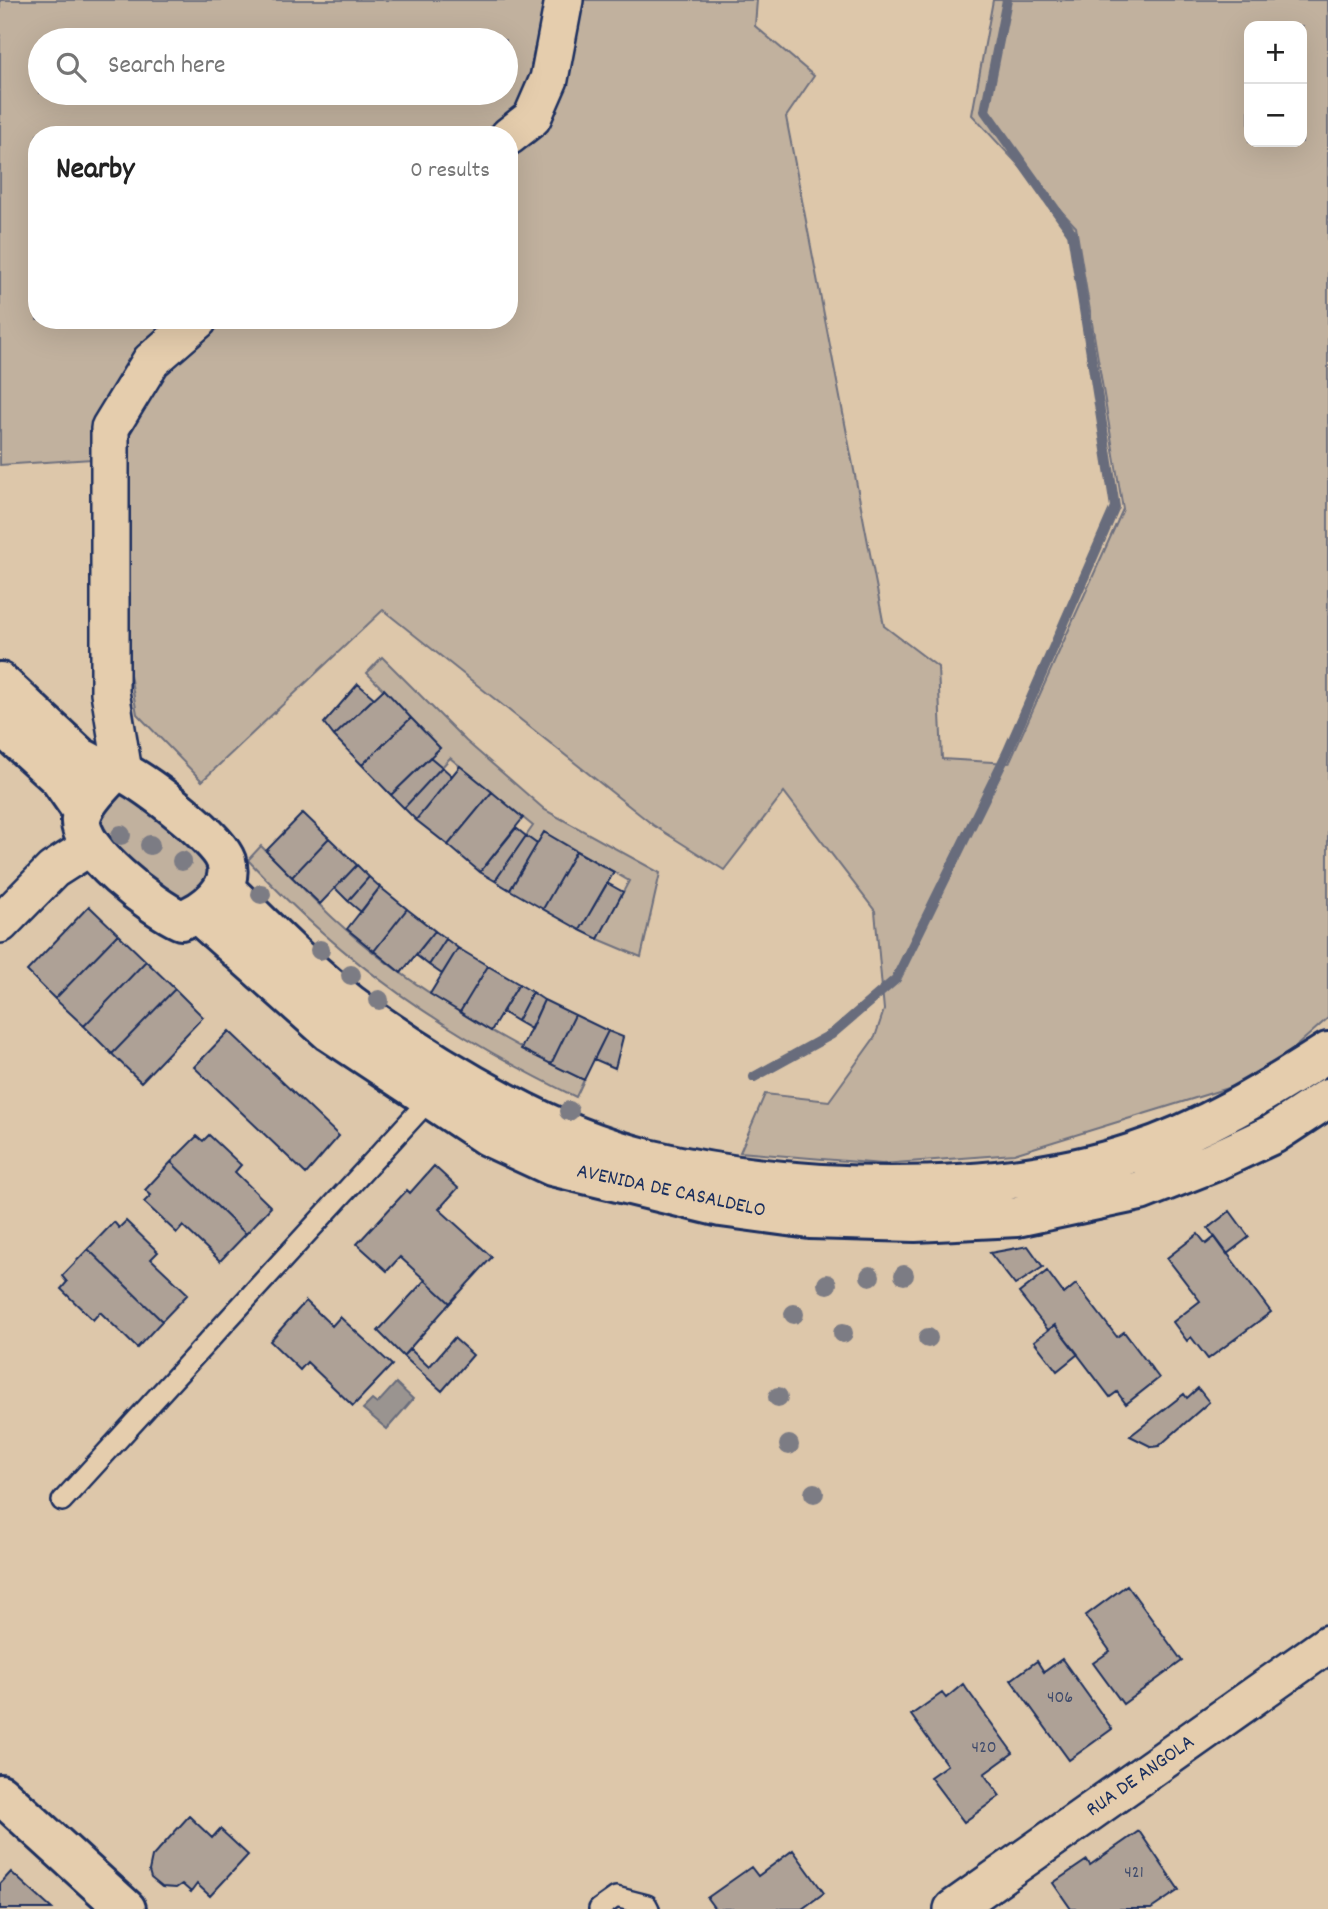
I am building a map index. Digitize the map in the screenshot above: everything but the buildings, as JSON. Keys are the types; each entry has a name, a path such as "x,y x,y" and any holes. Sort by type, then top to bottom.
{"street":[{"path":"518,129 532,118 549,79 564,0"},
{"path":"0,924 53,870 86,829 118,773 110,692 110,428 151,360 187,329"},
{"path":"0,682 80,757 144,782 217,846 227,863 211,901 181,919 162,912 86,829 58,778 0,724"},
{"name":"AVENIDA DE CASALDELO","path":"211,901 402,1040 506,1103 566,1131 645,1158 724,1174 812,1182 915,1185 1011,1181 1132,1154 1199,1128 1256,1098 1328,1052"},
{"name":"AVENIDA DE CASALDELO","path":"211,901 330,1032 487,1136 552,1166 721,1207 810,1219 915,1222 1017,1217 1140,1191 1211,1163 1273,1134 1328,1098"},
{"name":"RUA DE ANGOLA","path":"953,1909 1328,1644"},
{"path":"0,1794 127,1909"},
{"path":"0,1826 91,1909"}],"lane":[{"path":"62,1501 429,1100"},
{"path":"599,1909 616,1898 647,1905 649,1909"}],"shaded area":[{"path":"0,0 757,0 755,26 814,76 786,117 884,626 938,667 942,759 1009,763 1123,509 1076,227 972,115 993,0 1328,0 1328,1018 1260,1078 1014,1154 882,1164 740,1152 765,1094 829,1101 875,1037 884,1010 875,911 784,792 724,870 653,825 383,610 202,781 137,714 92,459 0,465"},
{"path":"382,657 466,741 545,810 660,873 641,957 598,939 629,881 544,832 537,844 526,836 533,826 450,758 442,767 430,757 440,748 367,673"},
{"path":"126,793 202,856 209,877 190,900 182,902 170,897 99,832 97,821 116,795"},
{"path":"261,846 361,943 421,988 518,1046 584,1080 576,1097 528,1073 441,1022 361,965 285,898 248,860"},
{"path":"396,1383 413,1399 387,1429 363,1409 372,1400 377,1404"}],"waterway":[{"path":"754,1077 832,1034 896,979 1007,753 1115,507 1072,233 985,111 1007,0"}]}
